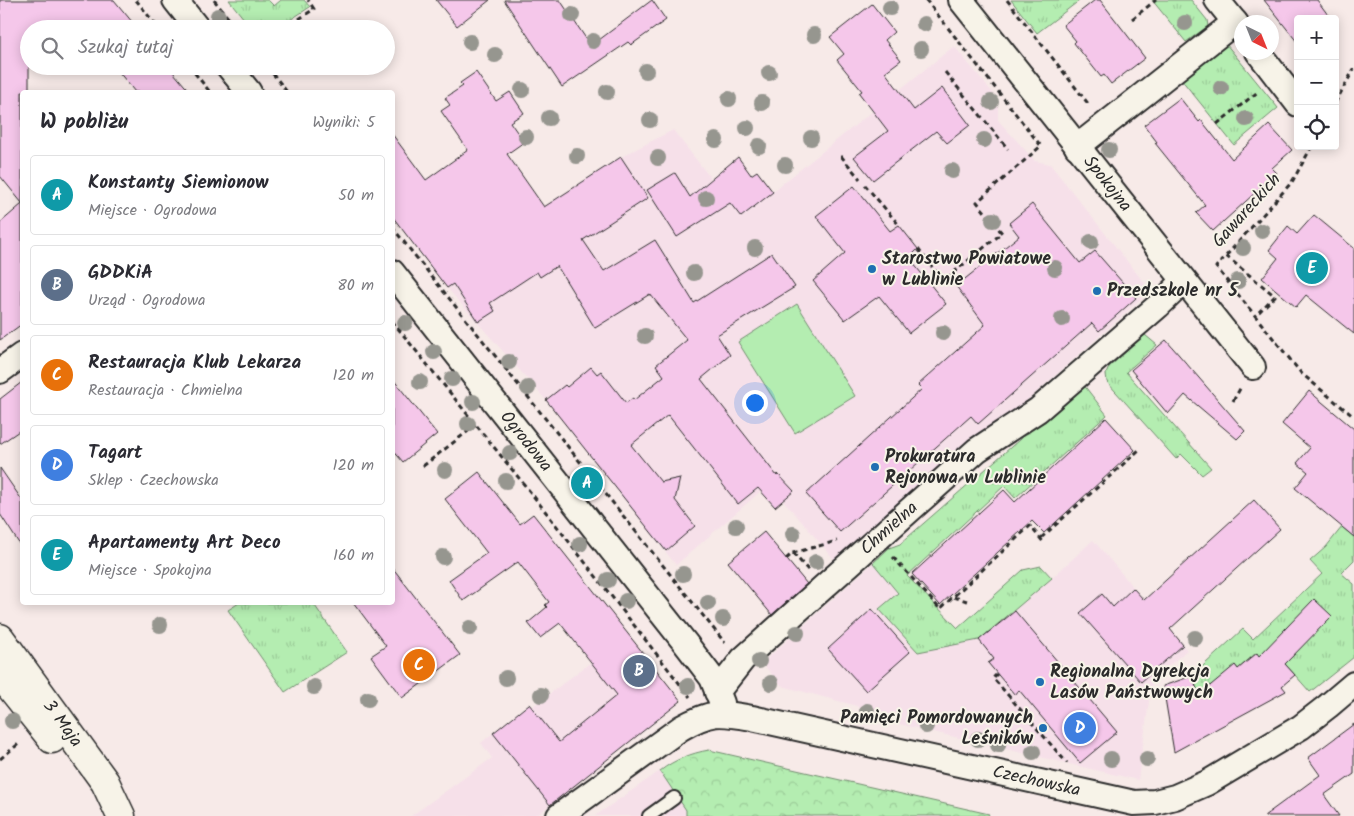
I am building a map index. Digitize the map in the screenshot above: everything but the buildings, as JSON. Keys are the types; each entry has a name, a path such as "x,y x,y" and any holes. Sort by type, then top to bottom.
{"street":[{"path":"175,0 191,20"},
{"name":"Spokojna","path":"961,0 1253,367"},
{"path":"1217,0 1234,22"},
{"path":"1077,147 1234,30"},
{"path":"1264,60 1294,99"},
{"path":"235,75 247,90"},
{"name":"Ogrodowa","path":"395,276 712,678 719,702"},
{"name":"Chmielna","path":"719,702 744,659 977,450 1038,410 1158,306 1184,281"},
{"path":"0,371 20,356"},
{"name":"3 Maja","path":"0,638 105,782 121,815"},
{"name":"3 Maja","path":"0,674 93,790 121,815"},
{"name":"Czechowska","path":"719,702 752,718 1132,810 1176,797 1207,783 1300,727 1354,684"},
{"path":"559,816 719,702"}],"lane":[{"path":"648,816 674,798"}],"path":[{"path":"136,0 152,20"},
{"path":"214,0 231,20"},
{"path":"298,20 314,9 308,0"},
{"path":"918,249 943,280 1002,233 976,202 1041,146 926,0"},
{"path":"1007,0 1091,107"},
{"path":"1132,19 1156,0"},
{"path":"1339,96 1354,69"},
{"path":"945,72 1008,149"},
{"path":"196,75 208,90"},
{"path":"274,75 285,90"},
{"path":"1217,124 1262,88"},
{"name":"Gawareckich","path":"1255,316 1216,266 1292,182 1310,150"},
{"path":"841,156 860,179"},
{"path":"865,185 899,224"},
{"path":"395,231 727,646"},
{"path":"1226,256 1275,296 1255,316 1301,373 1354,418"},
{"path":"395,325 476,424 693,701"},
{"path":"423,466 476,424"},
{"path":"1041,538 1138,450"},
{"path":"877,540 940,609 1030,526 1045,544"},
{"path":"786,559 793,552 838,541"},
{"path":"954,597 967,601"},
{"path":"997,674 993,678 1072,768"},
{"path":"0,759 28,737"}],"shaded area":[{"path":"954,46 998,99 998,120 1035,161 1050,164 1146,285 1142,298 841,567 769,484 676,565 546,400 447,288 438,275 621,157 673,130 741,217"},
{"path":"1093,540 1187,650 1152,680 1138,780 865,716 857,706 782,686 762,663 873,563 898,593 958,628 1023,570 1041,566 1052,578"},
{"path":"628,634 681,701 536,816 411,816 492,758 481,743 529,704 532,707"},
{"path":"669,763 710,816 595,816 660,771"}],"green space":[{"path":"229,0 268,0 274,6 281,0 304,0 310,7 290,20 245,20"},
{"path":"1011,0 1080,0 1037,33"},
{"path":"1152,0 1191,0 1207,20 1208,26 1186,42"},
{"path":"1226,44 1234,54 1234,60 1239,60 1278,108 1234,145 1181,79"},
{"path":"797,304 855,396 795,433 738,342"},
{"path":"1145,335 1157,345 1126,372 1211,468 1202,475 1181,454 1176,459 1107,382 1106,374 1109,367"},
{"path":"1083,384 1107,415 1015,498 1004,486 907,576 958,628 1023,570 1041,566 1052,578 979,640 918,652 879,609 898,593 873,563 889,548 900,544"},
{"path":"1342,527 1354,537 1354,560 1341,573 1354,584 1354,657 1310,692 1272,649 1261,658 1256,653 1238,669 1235,665 1203,704 1192,676 1243,629 1253,639 1322,574 1310,561 1326,547"},
{"path":"236,605 314,605 347,652 285,692 228,610"},
{"path":"709,750 989,814 988,816 686,816 686,810 660,771 683,758"}],"place":[{"name":"Apartamenty Art Deco","path":"1312,268"},
{"name":"Starostwo Powiatowe w Lublinie","path":"872,269"},
{"name":"Przedszkole nr 5","path":"1097,291"},
{"name":"Prokuratura Rejonowa w Lublinie","path":"875,467"},
{"name":"Konstanty Siemionow","path":"587,483"},
{"name":"Restauracja Klub Lekarza","path":"419,665"},
{"name":"GDDKiA","path":"639,671"},
{"name":"Regionalna Dyrekcja Lasów Państwowych","path":"1040,682"},
{"name":"Pamięci Pomordowanych Leśników","path":"1043,728"},
{"name":"Tagart","path":"1080,728"}]}
